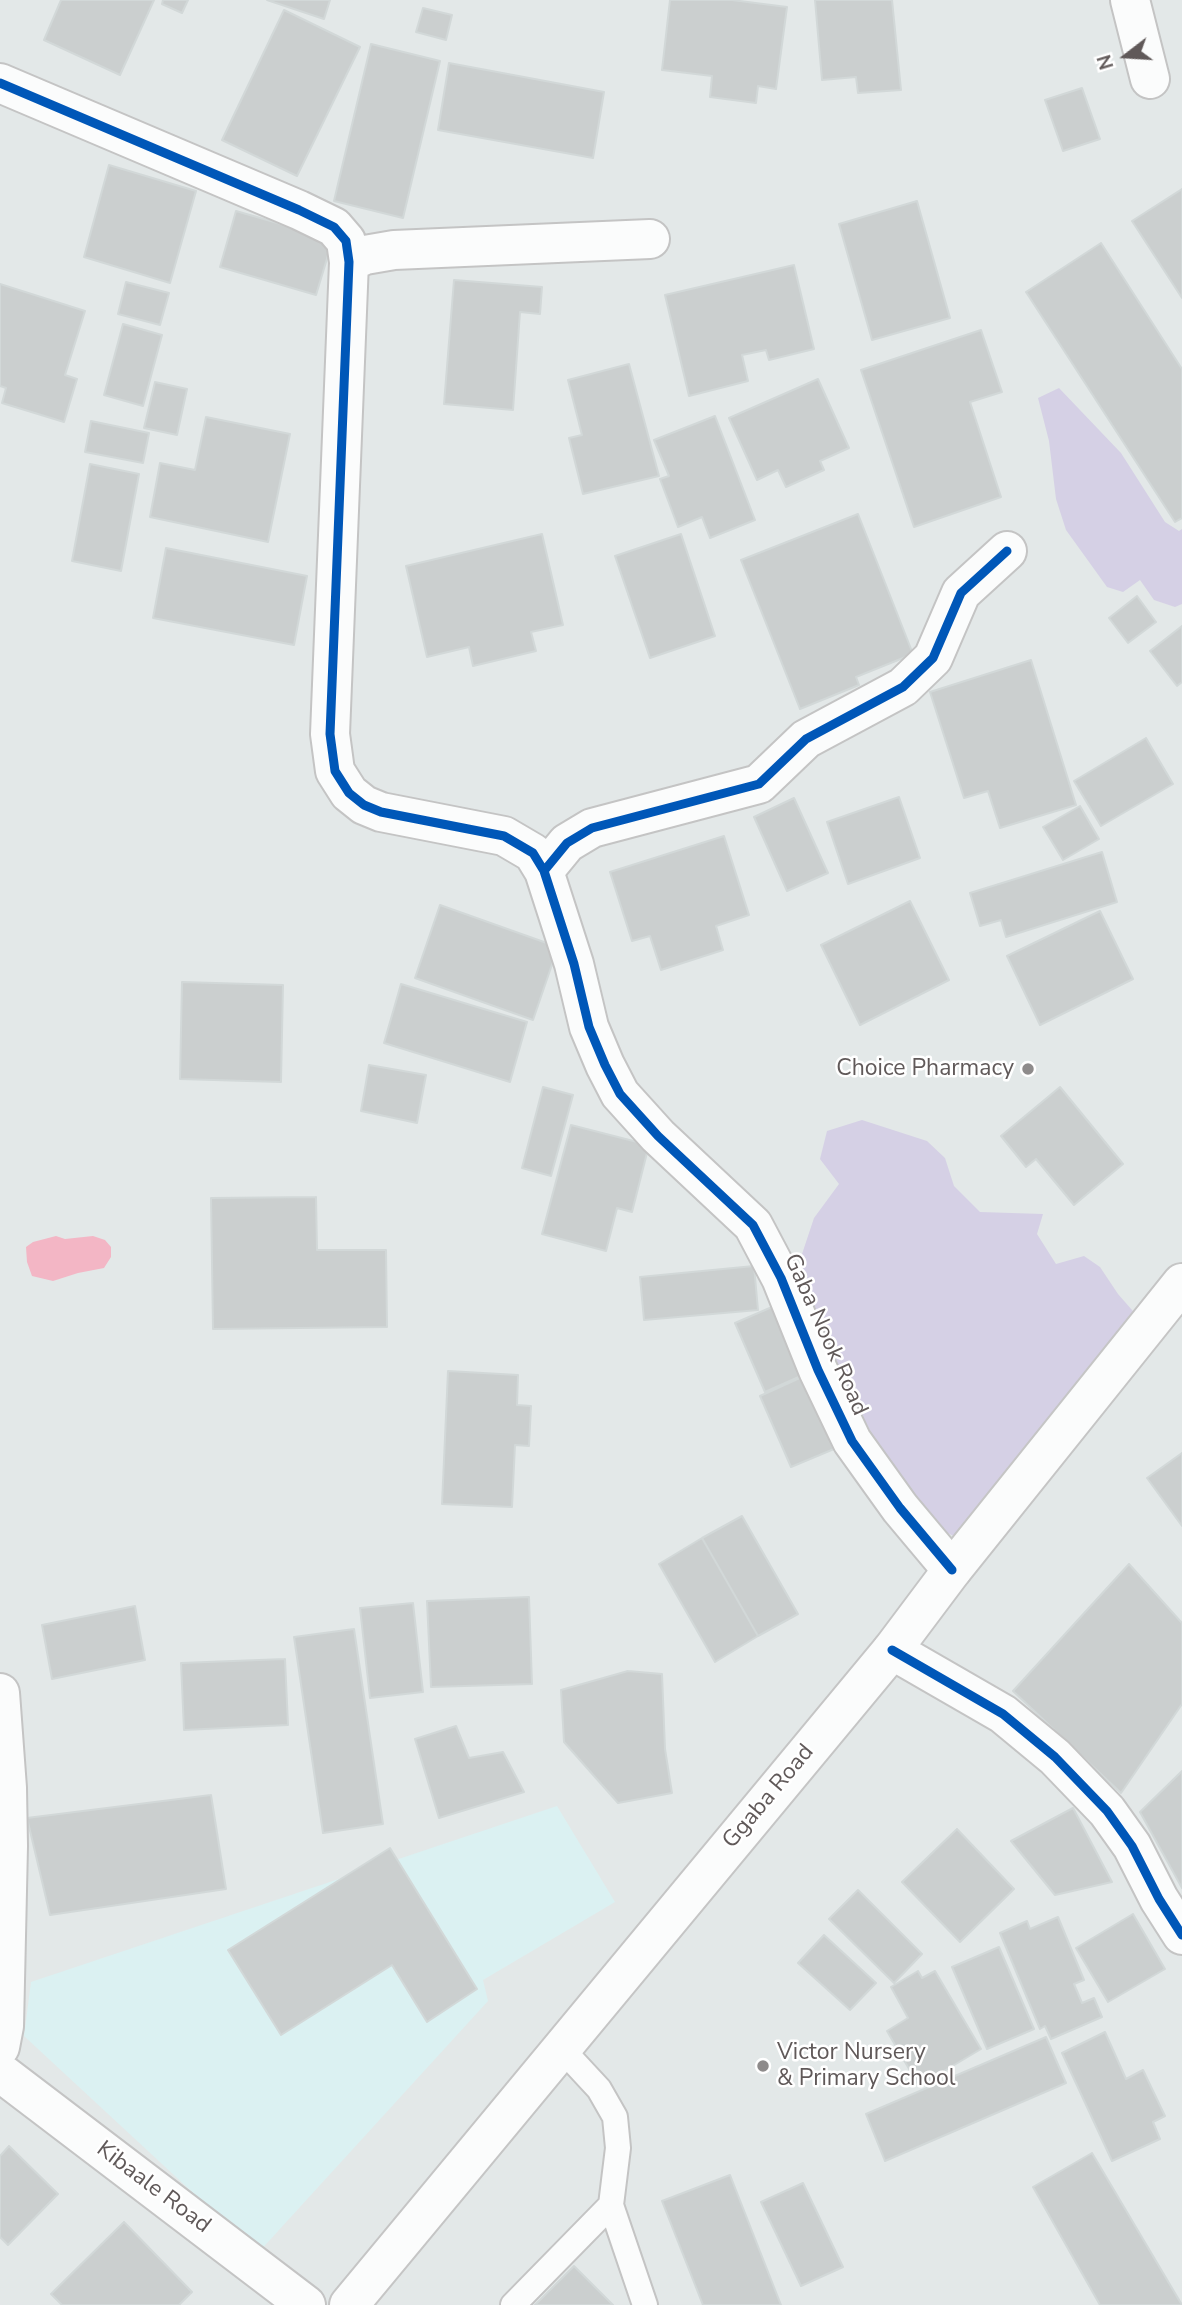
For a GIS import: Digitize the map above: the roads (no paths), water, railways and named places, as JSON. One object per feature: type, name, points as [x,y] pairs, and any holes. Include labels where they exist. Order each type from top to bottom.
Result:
[{"type":"street","points":[[1130,0],[1150,79]]},
{"type":"street","points":[[0,83],[334,227],[346,241],[349,262],[365,255],[394,250],[650,239]]},
{"type":"street","name":"Gaba Nook Road","points":[[349,262],[330,734],[335,771],[349,793],[364,805],[381,812],[504,836],[533,853],[544,872],[574,964],[589,1027],[620,1094],[658,1136],[753,1226],[781,1278],[818,1370],[852,1441],[900,1508],[952,1570]]},
{"type":"street","points":[[544,872],[567,843],[592,828],[759,784],[806,739],[903,687],[933,658],[961,593],[1007,551]]},
{"type":"street","name":"Ggaba Road","points":[[349,2305],[892,1650],[952,1570],[1177,1302]]},
{"type":"street","points":[[892,1650],[1003,1714],[1055,1757],[1114,1820],[1132,1846],[1159,1899],[1182,1935]]},
{"type":"street","points":[[0,1693],[8,1846],[4,2026],[0,2047]]},
{"type":"street","name":"Kibaale Road","points":[[0,2072],[306,2305]]},
{"type":"lane","points":[[561,2048],[598,2089],[615,2117],[618,2148],[611,2205],[645,2305]]},
{"type":"lane","points":[[513,2305],[611,2205]]},
{"type":"place","name":"Choice Pharmacy","points":[[1028,1069]]},
{"type":"place","name":"Victor Nursery & Primary School","points":[[763,2066]]}]
